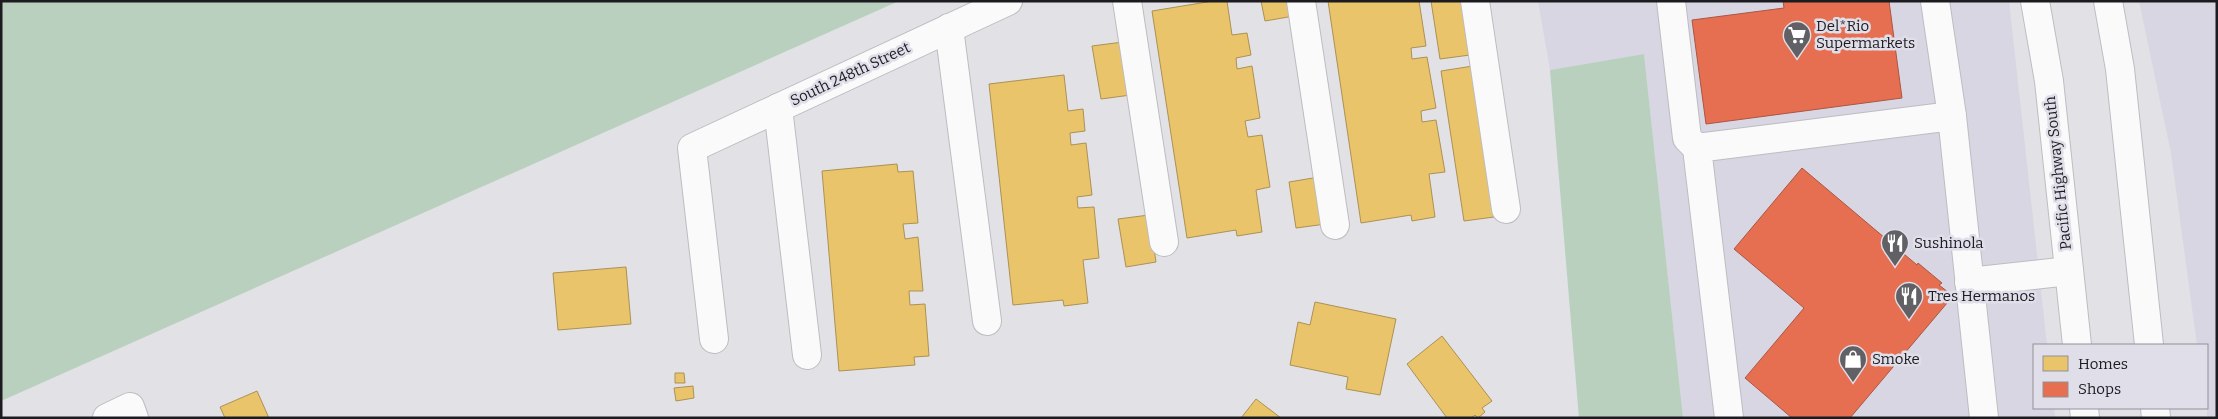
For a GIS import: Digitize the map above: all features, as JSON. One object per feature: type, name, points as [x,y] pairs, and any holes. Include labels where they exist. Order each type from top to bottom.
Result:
[{"type":"main road","name":"South 248th Street","points":[[714,339],[692,148],[1008,1]]},
{"type":"main road","points":[[1127,1],[1164,242]]},
{"type":"main road","points":[[1302,1],[1335,225]]},
{"type":"main road","points":[[1475,1],[1506,209]]},
{"type":"main road","points":[[1671,1],[1687,138],[1697,148],[1730,418]]},
{"type":"main road","points":[[1935,1],[1952,116],[1984,418]]},
{"type":"main road","name":"Pacific Highway South","points":[[2035,1],[2048,81],[2077,344]]},
{"type":"main road","points":[[2108,1],[2120,69],[2149,344]]},
{"type":"main road","points":[[949,28],[987,321]]},
{"type":"main road","points":[[778,108],[807,355]]},
{"type":"main road","points":[[1697,148],[1952,116]]},
{"type":"main road","points":[[1969,282],[2069,271]]},
{"type":"shaded area","points":[[1538,1],[2009,1],[2047,344],[2033,344],[2033,409],[2054,409],[2055,418],[1683,418],[1644,54],[1550,70]]},
{"type":"shaded area","points":[[2139,1],[2217,1],[2217,418],[2207,418],[2208,344],[2197,344],[2171,153]]},
{"type":"green space","points":[[1,1],[899,1],[1,401]]},
{"type":"green space","points":[[1644,54],[1683,418],[1579,418],[1550,70]]},
{"type":"building: Homes","points":[[1213,1],[1227,1],[1232,35],[1247,33],[1251,55],[1236,58],[1237,69],[1252,66],[1260,118],[1245,121],[1248,137],[1262,135],[1270,187],[1256,190],[1262,232],[1237,236],[1236,230],[1187,238],[1152,11]]},
{"type":"building: Homes","points":[[1261,1],[1292,1],[1294,16],[1265,21]]},
{"type":"building: Homes","points":[[1328,1],[1419,1],[1426,46],[1411,48],[1412,59],[1427,57],[1436,108],[1421,111],[1422,122],[1436,120],[1445,172],[1429,174],[1435,217],[1412,221],[1411,215],[1361,223]]},
{"type":"building: Homes","points":[[1431,1],[1462,1],[1470,55],[1440,59]]},
{"type":"building: Homes","points":[[1123,42],[1131,95],[1101,99],[1092,46]]},
{"type":"building: Homes","points":[[1473,66],[1494,217],[1464,221],[1441,71]]},
{"type":"building: Homes","points":[[1064,75],[1068,111],[1083,109],[1085,131],[1070,133],[1071,145],[1086,143],[1092,195],[1077,197],[1078,208],[1094,207],[1099,258],[1083,260],[1088,303],[1064,306],[1063,300],[1013,305],[989,84]]},
{"type":"building: Homes","points":[[897,164],[898,172],[913,171],[918,223],[903,224],[905,239],[918,237],[923,291],[909,291],[910,305],[925,304],[929,356],[914,357],[915,365],[839,371],[822,171]]},
{"type":"building: Homes","points":[[1319,177],[1326,224],[1296,228],[1289,182]]},
{"type":"building: Homes","points":[[1149,215],[1156,262],[1126,267],[1118,219]]},
{"type":"building: Homes","points":[[626,267],[631,324],[558,330],[553,273]]},
{"type":"building: Homes","points":[[1315,302],[1396,319],[1380,395],[1346,389],[1348,377],[1290,365],[1298,322],[1310,325]]},
{"type":"building: Homes","points":[[1442,336],[1492,401],[1482,408],[1485,412],[1478,418],[1475,415],[1471,418],[1447,418],[1407,364]]},
{"type":"building: Homes","points":[[675,373],[684,373],[685,383],[675,383]]},
{"type":"building: Homes","points":[[693,386],[694,398],[676,401],[674,388]]},
{"type":"building: Homes","points":[[257,391],[269,418],[225,418],[220,407]]},
{"type":"building: Homes","points":[[1256,399],[1281,418],[1241,418]]},
{"type":"building: Shops","name":"Del*Rio Supermarkets","points":[[1783,1],[1889,1],[1902,98],[1706,124],[1692,20],[1784,8]]},
{"type":"building: Shops","points":[[1802,168],[1917,265],[1918,263],[1942,283],[1939,285],[1953,296],[1850,418],[1792,418],[1745,378],[1804,308],[1734,249]]},
{"type":"place","name":"Del*Rio Supermarkets","points":[[1797,59]]},
{"type":"place","name":"Sushinola","points":[[1895,267]]},
{"type":"place","name":"Tres Hermanos","points":[[1909,320]]},
{"type":"place","name":"Smoke","points":[[1853,383]]}]
